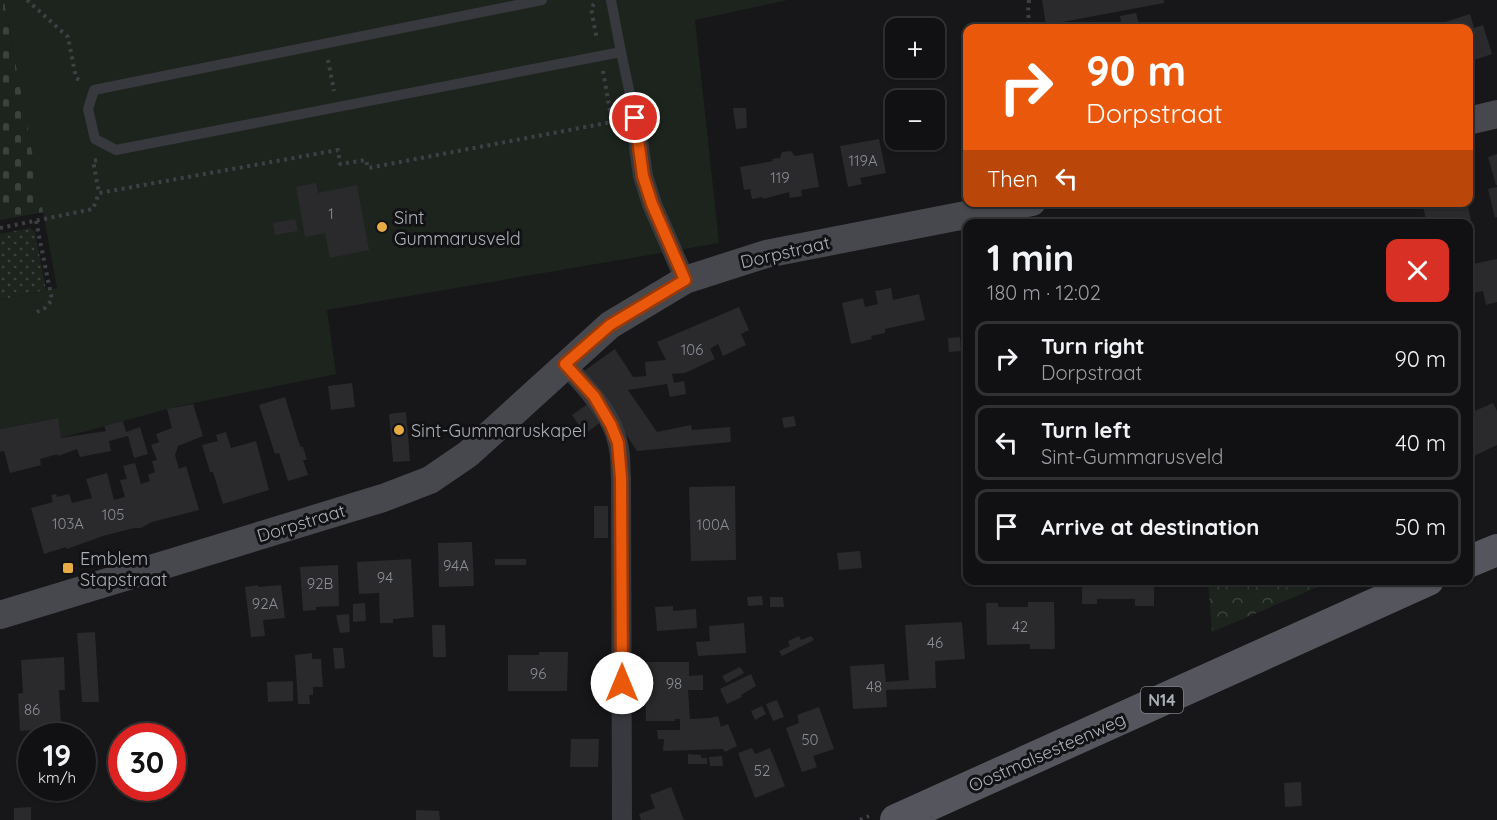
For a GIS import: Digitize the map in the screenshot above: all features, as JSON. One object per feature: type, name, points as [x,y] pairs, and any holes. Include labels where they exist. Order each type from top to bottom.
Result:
[{"type":"main road","points":[[1473,560],[1497,549]]},
{"type":"main road","name":"Oostmalsesteenweg","points":[[896,820],[1417,585]]},
{"type":"street","points":[[1473,120],[1497,114]]},
{"type":"street","points":[[635,118],[643,176],[652,204],[685,280]]},
{"type":"street","name":"Dorpstraat","points":[[0,615],[383,498],[430,480],[468,454],[610,325],[685,280],[766,254],[1006,207]]},
{"type":"street","points":[[565,364],[594,396],[611,425],[618,443],[621,489],[622,820]]},
{"type":"lane","points":[[542,0],[94,90],[88,109],[95,139],[116,150],[621,52]]},
{"type":"lane","points":[[611,0],[635,118]]},
{"type":"path","points":[[27,0],[68,37],[76,78],[94,90]]},
{"type":"path","points":[[1029,0],[1029,24]]},
{"type":"path","points":[[326,43],[336,107]]},
{"type":"path","points":[[99,193],[338,150],[340,164],[366,160],[368,168],[635,118]]},
{"type":"path","points":[[0,228],[93,209],[99,193],[93,161],[116,150]]},
{"type":"path","points":[[36,221],[52,300],[45,308],[37,312]]},
{"type":"green space","points":[[0,0],[4,0],[44,212],[0,220]]},
{"type":"green space","name":"Sint Gummarusveld","points":[[4,0],[788,0],[695,20],[719,243],[327,310],[336,374],[179,406],[61,438],[57,418],[0,429],[0,300],[57,288]]},
{"type":"green space","points":[[30,228],[35,232],[46,290],[0,300],[0,234]]},
{"type":"green space","points":[[1208,585],[1323,585],[1212,632]]},
{"type":"building","points":[[1042,0],[1164,0],[1164,3],[1046,24]]},
{"type":"building","points":[[1136,13],[1139,24],[1121,24],[1120,16]]},
{"type":"building","points":[[1470,14],[1473,24],[1442,24]]},
{"type":"building","points":[[1473,24],[1474,28],[1483,25],[1492,54],[1473,60]]},
{"type":"building","points":[[733,108],[746,108],[747,128],[736,129]]},
{"type":"building","points":[[879,139],[886,173],[860,178],[862,184],[848,187],[840,146]]},
{"type":"building","points":[[791,151],[795,156],[813,153],[819,187],[801,190],[802,196],[790,198],[789,192],[763,199],[763,197],[752,199],[750,189],[744,190],[740,167],[773,161],[772,159],[780,158],[782,152]]},
{"type":"building","points":[[1497,154],[1497,185],[1496,185],[1488,157]]},
{"type":"building","points":[[316,183],[318,193],[357,185],[369,250],[330,258],[325,233],[305,237],[296,187]]},
{"type":"building","points":[[1497,187],[1497,217],[1495,218],[1488,189]]},
{"type":"building","points":[[1423,207],[1468,207],[1471,219],[1426,219]]},
{"type":"building","points":[[295,219],[298,231],[275,235],[273,223]]},
{"type":"building","points":[[1497,259],[1497,302],[1486,305],[1483,291],[1473,293],[1473,264]]},
{"type":"building","points":[[891,288],[893,300],[919,294],[925,320],[885,329],[885,333],[871,336],[872,339],[851,344],[842,303],[863,298],[865,307],[878,304],[875,291]]},
{"type":"building","points":[[739,307],[749,330],[741,334],[746,345],[723,356],[718,344],[710,349],[715,359],[685,373],[672,374],[674,383],[684,381],[686,394],[670,397],[667,384],[628,390],[657,432],[691,425],[692,430],[730,427],[731,442],[637,451],[584,371],[615,349],[633,377],[646,376],[645,362],[666,360],[657,342]]},
{"type":"building","points":[[960,337],[961,351],[949,352],[948,338]]},
{"type":"building","points":[[352,383],[355,407],[331,410],[328,386]]},
{"type":"building","points":[[285,397],[299,443],[303,447],[307,460],[303,460],[308,475],[288,481],[279,453],[275,454],[259,405]]},
{"type":"building","points":[[589,403],[602,421],[585,434],[572,415]]},
{"type":"building","points":[[1493,403],[1497,411],[1497,445],[1474,456],[1473,454],[1473,412]]},
{"type":"building","points":[[193,404],[203,436],[178,446],[175,455],[179,469],[186,466],[199,510],[44,554],[31,508],[53,502],[51,495],[56,494],[57,497],[69,494],[72,503],[92,498],[86,479],[107,473],[114,500],[125,497],[120,480],[127,479],[123,466],[135,463],[141,484],[150,481],[148,475],[155,472],[152,461],[157,460],[151,445],[159,442],[156,434],[172,428],[167,409]]},
{"type":"building","name":"Sint-Gummaruskapel","points":[[406,412],[410,461],[393,462],[389,414]]},
{"type":"building","points":[[794,416],[796,426],[784,428],[782,418]]},
{"type":"building","points":[[58,418],[61,438],[106,431],[104,426],[123,421],[126,432],[140,427],[148,454],[134,458],[128,436],[109,441],[111,451],[80,457],[77,449],[58,456],[58,454],[40,459],[41,465],[10,473],[4,451],[0,452],[0,429]]},
{"type":"building","points":[[226,432],[231,448],[256,441],[269,490],[223,504],[202,445],[218,441],[216,435]]},
{"type":"building","points":[[735,486],[736,560],[691,561],[689,487]]},
{"type":"building","points":[[594,506],[608,506],[608,538],[594,538]]},
{"type":"building","points":[[472,542],[474,586],[439,587],[438,543]]},
{"type":"building","points":[[860,551],[862,568],[839,570],[837,553]]},
{"type":"building","points":[[411,559],[414,617],[393,619],[393,623],[380,623],[379,593],[359,594],[357,562]]},
{"type":"building","points":[[495,559],[526,559],[526,565],[495,565]]},
{"type":"building","points":[[338,565],[339,606],[316,607],[316,610],[303,611],[300,567]]},
{"type":"building","points":[[258,585],[258,587],[281,585],[285,618],[263,620],[265,636],[251,637],[245,587]]},
{"type":"building","points":[[1082,585],[1154,585],[1154,606],[1135,606],[1135,599],[1097,599],[1097,604],[1082,604]]},
{"type":"building","points":[[762,596],[763,605],[748,606],[747,597]]},
{"type":"building","points":[[770,597],[783,597],[784,607],[770,607]]},
{"type":"building","points":[[1028,602],[1054,602],[1055,649],[1030,649],[1030,644],[987,645],[986,603],[998,603],[998,607],[1028,607]]},
{"type":"building","points":[[365,603],[366,621],[353,622],[353,604]]},
{"type":"building","points":[[673,606],[673,611],[696,609],[697,628],[657,631],[655,607]]},
{"type":"building","points":[[349,614],[350,632],[340,633],[336,615]]},
{"type":"building","points":[[962,622],[965,659],[935,661],[936,688],[886,690],[887,707],[853,709],[850,666],[884,664],[886,682],[909,680],[905,625]]},
{"type":"building","points":[[744,623],[746,653],[698,656],[696,642],[710,641],[709,626]]},
{"type":"building","points":[[432,625],[445,625],[446,657],[433,657]]},
{"type":"building","points":[[95,632],[99,702],[82,702],[77,633]]},
{"type":"building","points":[[799,636],[801,640],[811,636],[814,640],[782,656],[779,651],[790,646],[788,641]]},
{"type":"building","points":[[333,648],[343,648],[345,668],[335,669]]},
{"type":"building","points":[[539,652],[568,652],[567,691],[508,691],[508,655],[539,655]]},
{"type":"building","points":[[312,653],[312,659],[321,659],[323,687],[313,687],[313,695],[309,695],[310,704],[298,704],[295,655]]},
{"type":"building","points":[[64,657],[65,690],[59,690],[61,723],[20,723],[18,694],[23,693],[21,660]]},
{"type":"building","points":[[644,662],[689,662],[689,676],[703,675],[703,690],[688,690],[690,719],[718,716],[721,727],[728,724],[737,746],[725,752],[723,749],[663,751],[664,739],[658,739],[657,730],[680,730],[680,719],[646,721]]},
{"type":"building","points":[[740,667],[744,673],[726,683],[722,676]]},
{"type":"building","points":[[751,674],[756,686],[741,695],[742,697],[727,704],[720,689]]},
{"type":"building","points":[[293,681],[293,701],[268,702],[267,682]]},
{"type":"building","points":[[777,700],[784,717],[773,721],[766,704]]},
{"type":"building","points":[[762,706],[766,714],[755,720],[751,711]]},
{"type":"building","points":[[819,707],[834,749],[813,756],[817,767],[802,772],[786,728],[799,723],[797,715]]},
{"type":"building","points":[[571,739],[599,739],[598,767],[570,767]]},
{"type":"building","points":[[752,748],[755,754],[770,748],[785,786],[755,798],[738,753]]},
{"type":"building","points":[[688,754],[707,758],[707,764],[688,764]]},
{"type":"building","points":[[722,756],[723,766],[710,766],[709,757]]},
{"type":"building","points":[[1301,782],[1302,806],[1285,807],[1284,783]]},
{"type":"building","points":[[671,787],[684,820],[641,820],[639,814],[655,808],[650,795]]},
{"type":"building","points":[[31,807],[31,820],[14,820],[14,808]]},
{"type":"building","points":[[416,810],[439,811],[440,820],[416,820]]},
{"type":"place","name":"Sint Gummarusveld","points":[[382,227]]},
{"type":"place","name":"Sint-Gummaruskapel","points":[[399,430]]},
{"type":"place","name":"Emblem Stapstraat","points":[[68,568]]},
{"type":"route","points":[[622,683],[621,478],[618,443],[611,425],[594,396],[565,364],[610,325],[685,280],[652,204],[643,176],[635,118]]}]
